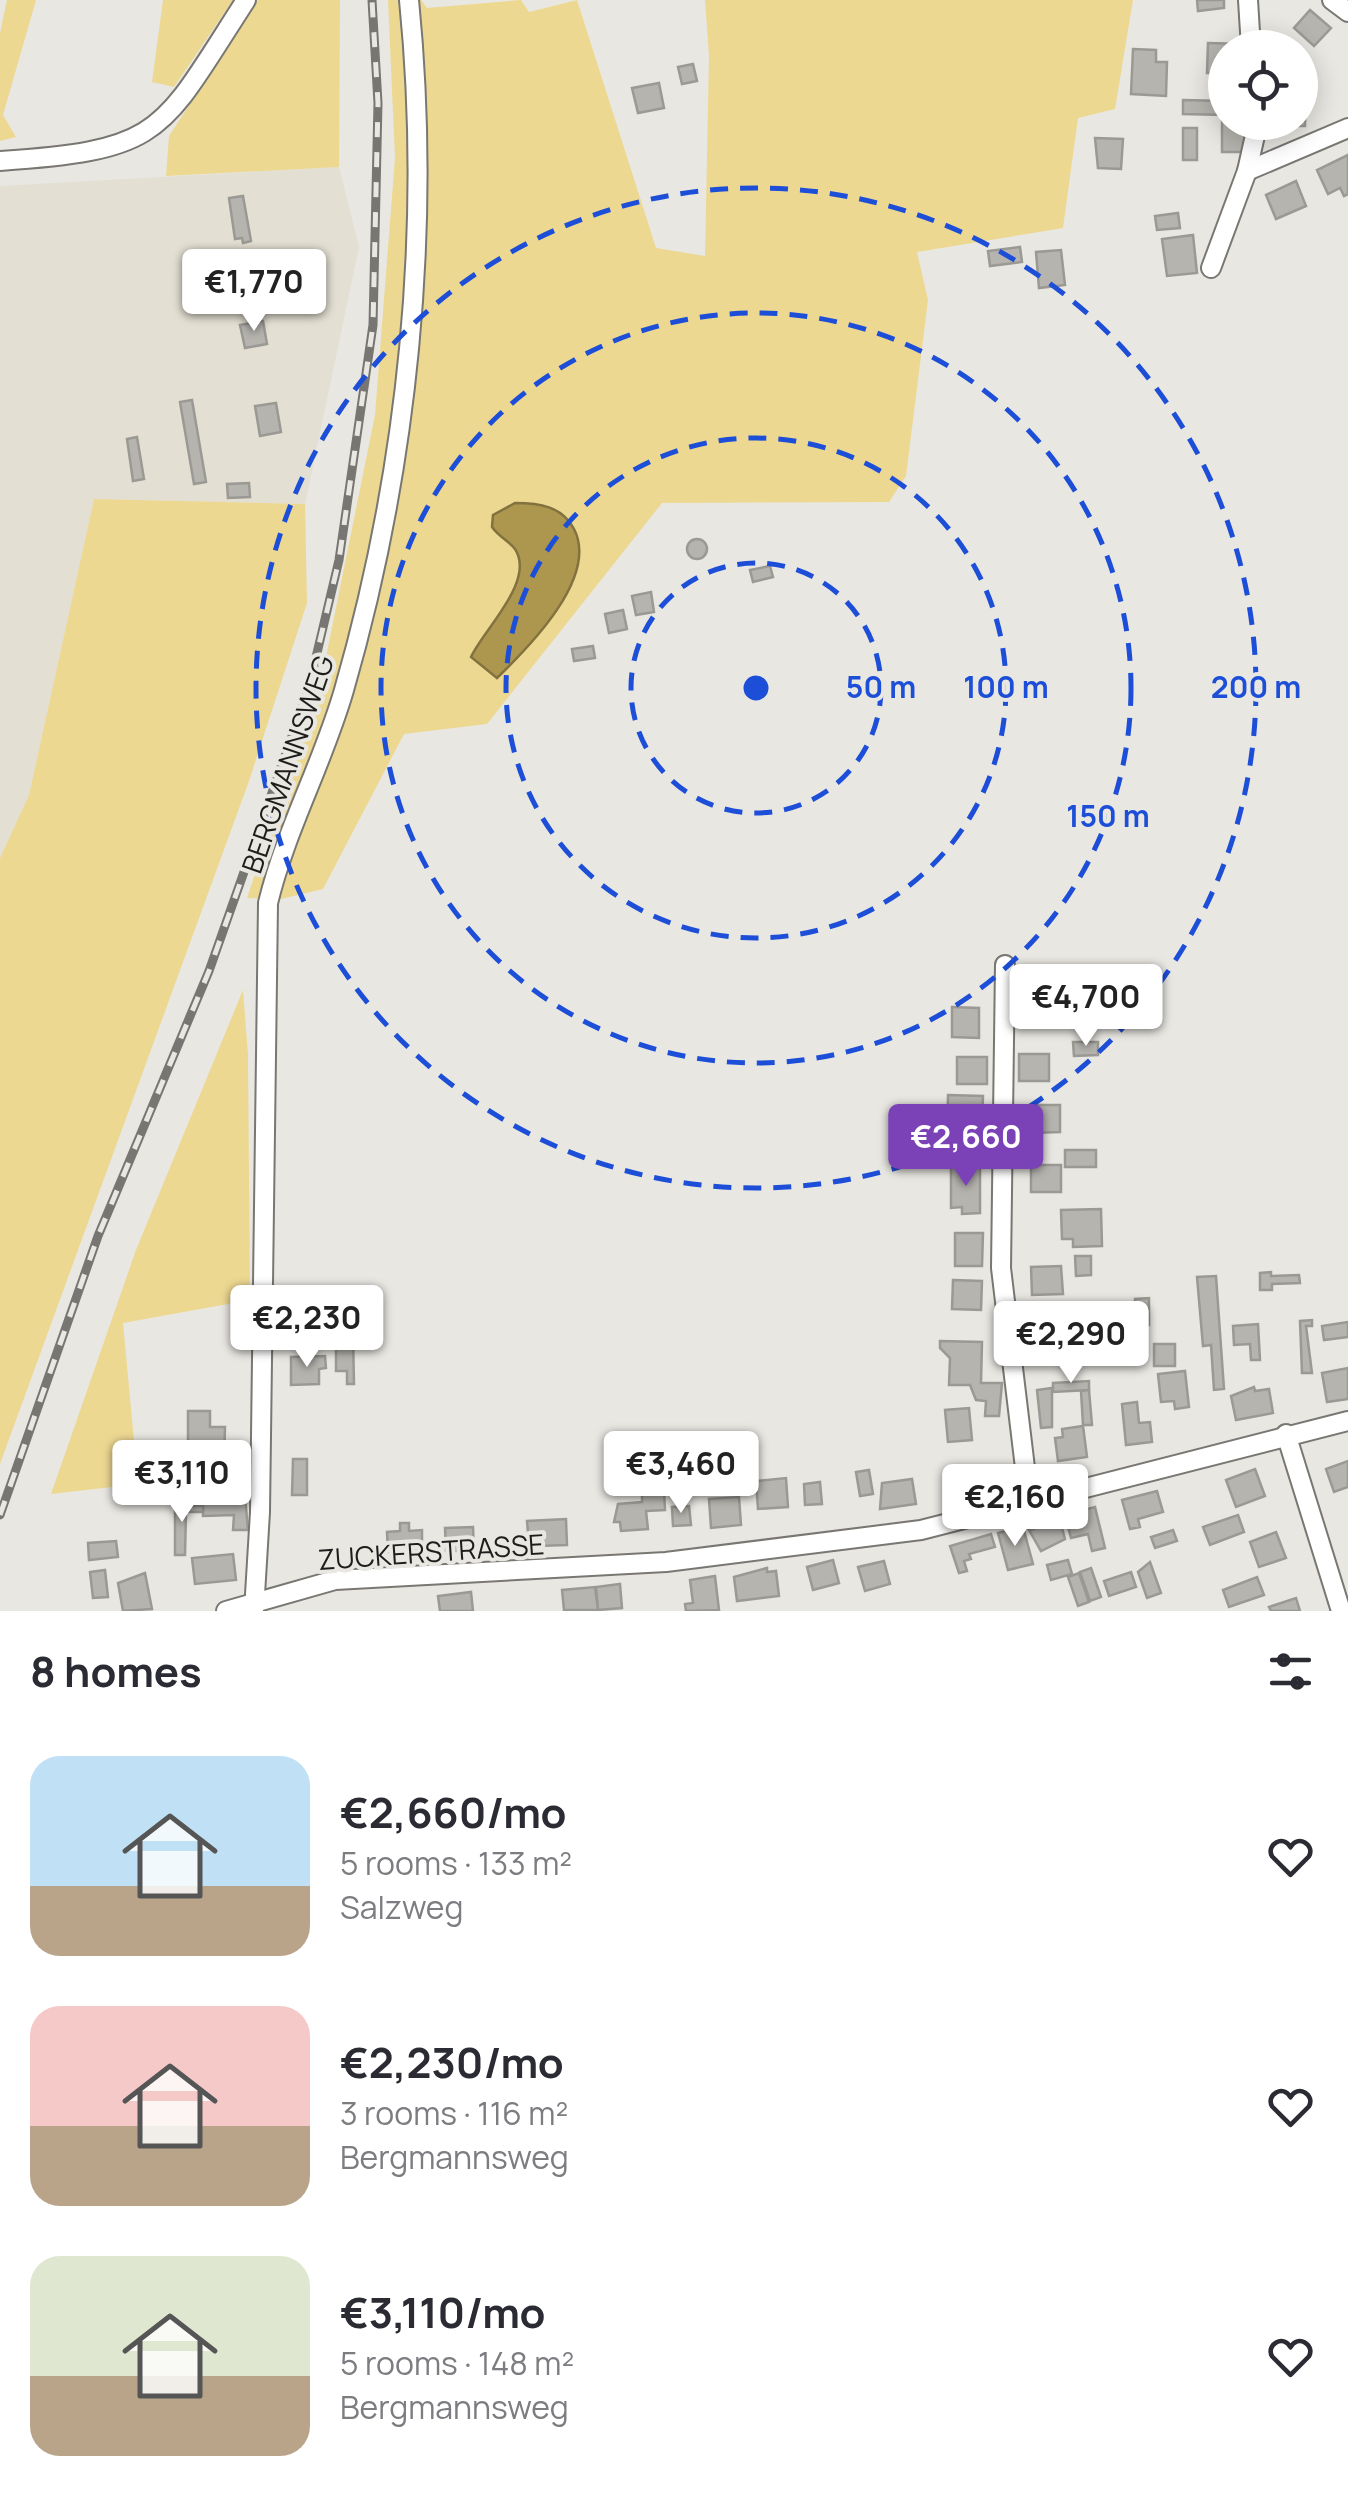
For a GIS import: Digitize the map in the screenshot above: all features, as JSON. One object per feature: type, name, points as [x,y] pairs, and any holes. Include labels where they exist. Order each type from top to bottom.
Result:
[{"type":"street","points":[[0,161],[77,156],[117,147],[150,132],[172,114],[246,0]]},
{"type":"street","name":"BERGMANNSWEG","points":[[254,1607],[260,1512],[268,904],[278,860],[343,695],[371,590],[390,494],[409,348],[416,235],[418,135],[409,0]]},
{"type":"street","points":[[1248,0],[1250,30]]},
{"type":"street","points":[[1332,0],[1348,12]]},
{"type":"street","points":[[1247,171],[1348,128]]},
{"type":"street","points":[[1210,268],[1247,171],[1254,140]]},
{"type":"street","points":[[1004,965],[1001,1268],[1029,1502]]},
{"type":"street","name":"ZUCKERSTRASSE","points":[[226,1611],[254,1607],[335,1580],[666,1562],[921,1530],[1348,1421]]},
{"type":"street","points":[[1286,1434],[1341,1611]]},
{"type":"shaded area","points":[[7,0],[36,0],[3,115],[16,137],[0,141],[0,33]]},
{"type":"shaded area","points":[[163,0],[233,0],[174,87],[152,82]]},
{"type":"shaded area","points":[[258,0],[340,0],[339,167],[166,176],[169,136]]},
{"type":"shaded area","points":[[388,0],[421,0],[427,8],[521,0],[529,12],[577,0],[656,248],[705,256],[709,56],[705,0],[1133,0],[1115,109],[1078,118],[1063,228],[917,252],[928,300],[906,476],[889,502],[662,503],[487,724],[404,734],[323,889],[281,899],[247,898],[324,667],[375,415],[395,158]]},
{"type":"shaded area","points":[[339,167],[359,247],[305,504],[94,499],[29,795],[0,858],[0,186]]},
{"type":"shaded area","points":[[94,499],[305,504],[307,603],[249,781],[0,1464],[0,858],[29,795]]},
{"type":"shaded area","points":[[515,503],[541,505],[569,521],[579,548],[577,568],[557,610],[497,678],[471,657],[519,576],[520,562],[515,549],[492,527],[493,515]]},
{"type":"shaded area","points":[[243,990],[248,1055],[250,1300],[123,1323],[138,1484],[51,1494],[136,1250]]},
{"type":"building","points":[[1197,0],[1224,0],[1224,8],[1198,11]]},
{"type":"building","points":[[1310,10],[1331,28],[1318,42],[1318,30],[1294,28]]},
{"type":"building","points":[[1133,49],[1156,50],[1156,62],[1167,62],[1166,96],[1131,94]]},
{"type":"building","points":[[693,64],[697,81],[682,84],[678,67]]},
{"type":"building","points":[[659,83],[664,108],[638,113],[632,88]]},
{"type":"building","points":[[1183,100],[1208,101],[1208,115],[1183,114]]},
{"type":"building","points":[[1183,128],[1197,128],[1197,160],[1183,160]]},
{"type":"building","points":[[1095,138],[1123,139],[1121,169],[1098,168]]},
{"type":"building","points":[[1222,140],[1250,140],[1250,152],[1222,152]]},
{"type":"building","points":[[1348,155],[1348,194],[1344,196],[1340,188],[1328,194],[1317,170]]},
{"type":"building","points":[[1296,181],[1306,206],[1276,219],[1266,195]]},
{"type":"building","points":[[243,196],[251,241],[243,243],[242,238],[235,239],[229,198]]},
{"type":"building","points":[[1178,213],[1180,228],[1157,230],[1155,216]]},
{"type":"building","points":[[1193,235],[1197,273],[1167,276],[1162,239]]},
{"type":"building","points":[[1020,247],[1022,262],[990,266],[988,251]]},
{"type":"building","points":[[1061,250],[1065,285],[1039,288],[1036,252]]},
{"type":"building","points":[[263,321],[267,344],[245,348],[240,325]]},
{"type":"building","points":[[192,400],[206,482],[194,484],[180,402]]},
{"type":"building","points":[[276,403],[281,432],[260,436],[255,406]]},
{"type":"building","points":[[137,437],[144,479],[133,481],[127,439]]},
{"type":"building","points":[[249,483],[250,497],[228,498],[227,484]]},
{"type":"building","points":[[697,539],[707,549],[697,559],[687,549]]},
{"type":"building","points":[[770,566],[773,577],[753,582],[750,570]]},
{"type":"building","points":[[651,592],[654,612],[636,615],[632,596]]},
{"type":"building","points":[[623,610],[627,629],[609,633],[605,614]]},
{"type":"building","points":[[593,646],[595,658],[574,661],[572,649]]},
{"type":"building","points":[[1075,990],[1075,1006],[1059,1006],[1060,1026],[1031,1027],[1030,998],[1043,998],[1043,991]]},
{"type":"building","points":[[952,1007],[979,1008],[979,1038],[952,1037]]},
{"type":"building","points":[[1073,1042],[1098,1042],[1098,1055],[1074,1056]]},
{"type":"building","points":[[1019,1054],[1049,1054],[1049,1081],[1019,1081]]},
{"type":"building","points":[[957,1057],[987,1057],[987,1084],[957,1084]]},
{"type":"building","points":[[948,1095],[983,1096],[982,1122],[989,1122],[988,1152],[947,1151]]},
{"type":"building","points":[[1030,1105],[1060,1105],[1060,1132],[1030,1133]]},
{"type":"building","points":[[1065,1150],[1096,1150],[1096,1167],[1065,1167]]},
{"type":"building","points":[[1031,1165],[1061,1165],[1061,1192],[1031,1192]]},
{"type":"building","points":[[980,1166],[980,1213],[962,1214],[962,1207],[951,1208],[951,1167]]},
{"type":"building","points":[[1101,1209],[1102,1246],[1073,1247],[1073,1239],[1062,1239],[1061,1210]]},
{"type":"building","points":[[955,1233],[983,1233],[982,1266],[955,1266]]},
{"type":"building","points":[[1075,1256],[1091,1256],[1091,1275],[1076,1276]]},
{"type":"building","points":[[1061,1266],[1063,1294],[1032,1295],[1031,1267]]},
{"type":"building","points":[[1271,1272],[1271,1276],[1299,1275],[1300,1283],[1272,1284],[1272,1290],[1260,1290],[1260,1273]]},
{"type":"building","points":[[1216,1276],[1224,1389],[1214,1390],[1211,1345],[1203,1346],[1197,1277]]},
{"type":"building","points":[[953,1280],[982,1281],[981,1310],[952,1309]]},
{"type":"building","points":[[1149,1298],[1149,1325],[1135,1325],[1135,1299]]},
{"type":"building","points":[[327,1309],[328,1326],[306,1325],[306,1341],[283,1342],[282,1314]]},
{"type":"building","points":[[1115,1309],[1116,1335],[1095,1336],[1094,1310]]},
{"type":"building","points":[[1312,1320],[1312,1326],[1306,1326],[1312,1373],[1302,1373],[1300,1321]]},
{"type":"building","points":[[1348,1322],[1348,1337],[1324,1340],[1322,1326]]},
{"type":"building","points":[[1258,1324],[1260,1360],[1251,1360],[1250,1344],[1234,1345],[1233,1326]]},
{"type":"building","points":[[353,1334],[354,1384],[347,1384],[347,1371],[336,1371],[336,1335]]},
{"type":"building","points":[[940,1341],[982,1342],[981,1383],[1002,1383],[999,1416],[985,1416],[986,1401],[976,1400],[970,1385],[949,1385],[950,1358],[940,1348]]},
{"type":"building","points":[[1154,1344],[1175,1344],[1175,1366],[1154,1366]]},
{"type":"building","points":[[325,1356],[326,1368],[319,1369],[319,1384],[291,1385],[291,1357]]},
{"type":"building","points":[[1348,1368],[1348,1399],[1327,1402],[1322,1373]]},
{"type":"building","points":[[1185,1371],[1189,1407],[1175,1409],[1174,1401],[1161,1402],[1158,1374]]},
{"type":"building","points":[[1089,1381],[1089,1390],[1053,1392],[1053,1383]]},
{"type":"building","points":[[1254,1387],[1255,1391],[1269,1389],[1273,1413],[1236,1420],[1231,1396]]},
{"type":"building","points":[[1052,1388],[1052,1427],[1041,1428],[1037,1390]]},
{"type":"building","points":[[1089,1390],[1092,1425],[1083,1425],[1081,1391]]},
{"type":"building","points":[[1137,1402],[1139,1423],[1150,1422],[1152,1442],[1126,1445],[1122,1404]]},
{"type":"building","points":[[969,1408],[972,1440],[948,1442],[945,1410]]},
{"type":"building","points":[[188,1411],[210,1411],[210,1427],[225,1427],[224,1462],[197,1462],[197,1452],[188,1452]]},
{"type":"building","points":[[1083,1426],[1087,1457],[1058,1461],[1055,1438],[1063,1437],[1062,1429]]},
{"type":"building","points":[[293,1459],[307,1459],[307,1495],[292,1495]]},
{"type":"building","points":[[1348,1461],[1348,1487],[1334,1492],[1326,1469]]},
{"type":"building","points":[[1255,1469],[1265,1496],[1236,1507],[1226,1480]]},
{"type":"building","points":[[869,1470],[873,1494],[860,1496],[856,1472]]},
{"type":"building","points":[[786,1478],[788,1507],[758,1509],[756,1481]]},
{"type":"building","points":[[912,1479],[916,1504],[880,1509],[882,1483]]},
{"type":"building","points":[[820,1482],[822,1504],[805,1505],[804,1484]]},
{"type":"building","points":[[664,1490],[665,1510],[646,1511],[648,1529],[621,1531],[620,1522],[614,1522],[618,1504],[642,1502],[642,1492]]},
{"type":"building","points":[[1157,1491],[1163,1512],[1138,1519],[1140,1527],[1130,1529],[1122,1500]]},
{"type":"building","points":[[245,1496],[248,1530],[233,1530],[234,1515],[203,1516],[203,1501]]},
{"type":"building","points":[[739,1497],[741,1525],[711,1528],[709,1499]]},
{"type":"building","points":[[184,1502],[184,1506],[203,1506],[203,1512],[186,1512],[185,1555],[175,1555],[175,1507],[171,1503]]},
{"type":"building","points":[[689,1506],[691,1525],[673,1526],[672,1507]]},
{"type":"building","points":[[1095,1507],[1105,1548],[1092,1551],[1088,1534],[1071,1538],[1065,1515]]},
{"type":"building","points":[[1238,1515],[1244,1532],[1210,1545],[1203,1527]]},
{"type":"building","points":[[1059,1517],[1065,1539],[1041,1551],[1029,1530],[1034,1529],[1033,1524]]},
{"type":"building","points":[[566,1519],[567,1545],[537,1546],[536,1532],[528,1533],[527,1521]]},
{"type":"building","points":[[400,1523],[409,1523],[409,1531],[422,1530],[422,1551],[388,1552],[387,1532],[400,1531]]},
{"type":"building","points":[[473,1527],[474,1551],[446,1551],[445,1528]]},
{"type":"building","points":[[1023,1527],[1033,1564],[1008,1570],[998,1533]]},
{"type":"building","points":[[1173,1530],[1177,1541],[1155,1548],[1151,1537]]},
{"type":"building","points":[[1276,1532],[1286,1558],[1259,1567],[1250,1542]]},
{"type":"building","points":[[991,1534],[995,1547],[969,1554],[971,1559],[964,1561],[967,1571],[959,1573],[950,1546]]},
{"type":"building","points":[[116,1541],[118,1557],[89,1560],[88,1543]]},
{"type":"building","points":[[233,1554],[236,1580],[195,1584],[192,1558]]},
{"type":"building","points":[[833,1560],[839,1583],[813,1590],[807,1567]]},
{"type":"building","points":[[1068,1560],[1072,1574],[1051,1580],[1047,1565]]},
{"type":"building","points":[[884,1561],[890,1584],[865,1591],[858,1567]]},
{"type":"building","points":[[1150,1562],[1161,1593],[1147,1598],[1138,1572]]},
{"type":"building","points":[[767,1568],[767,1572],[776,1571],[779,1596],[737,1601],[734,1577]]},
{"type":"building","points":[[1091,1568],[1101,1597],[1090,1601],[1080,1572]]},
{"type":"building","points":[[105,1570],[108,1597],[93,1598],[90,1572]]},
{"type":"building","points":[[1131,1572],[1136,1587],[1109,1596],[1104,1581]]},
{"type":"building","points":[[145,1573],[152,1609],[123,1611],[118,1583]]},
{"type":"building","points":[[1079,1573],[1089,1602],[1078,1606],[1068,1577]]},
{"type":"building","points":[[715,1576],[719,1610],[686,1611],[685,1604],[693,1603],[690,1580]]},
{"type":"building","points":[[1257,1577],[1264,1595],[1229,1607],[1223,1590]]},
{"type":"building","points":[[620,1584],[622,1608],[598,1610],[596,1587]]},
{"type":"building","points":[[595,1587],[598,1610],[564,1610],[562,1590]]},
{"type":"building","points":[[471,1592],[473,1611],[440,1611],[438,1596]]},
{"type":"building","points":[[1296,1598],[1300,1611],[1271,1611],[1269,1607]]},
{"type":"railway","points":[[0,1515],[98,1236],[209,971],[308,691],[339,560],[373,325],[378,103],[372,0]]}]
